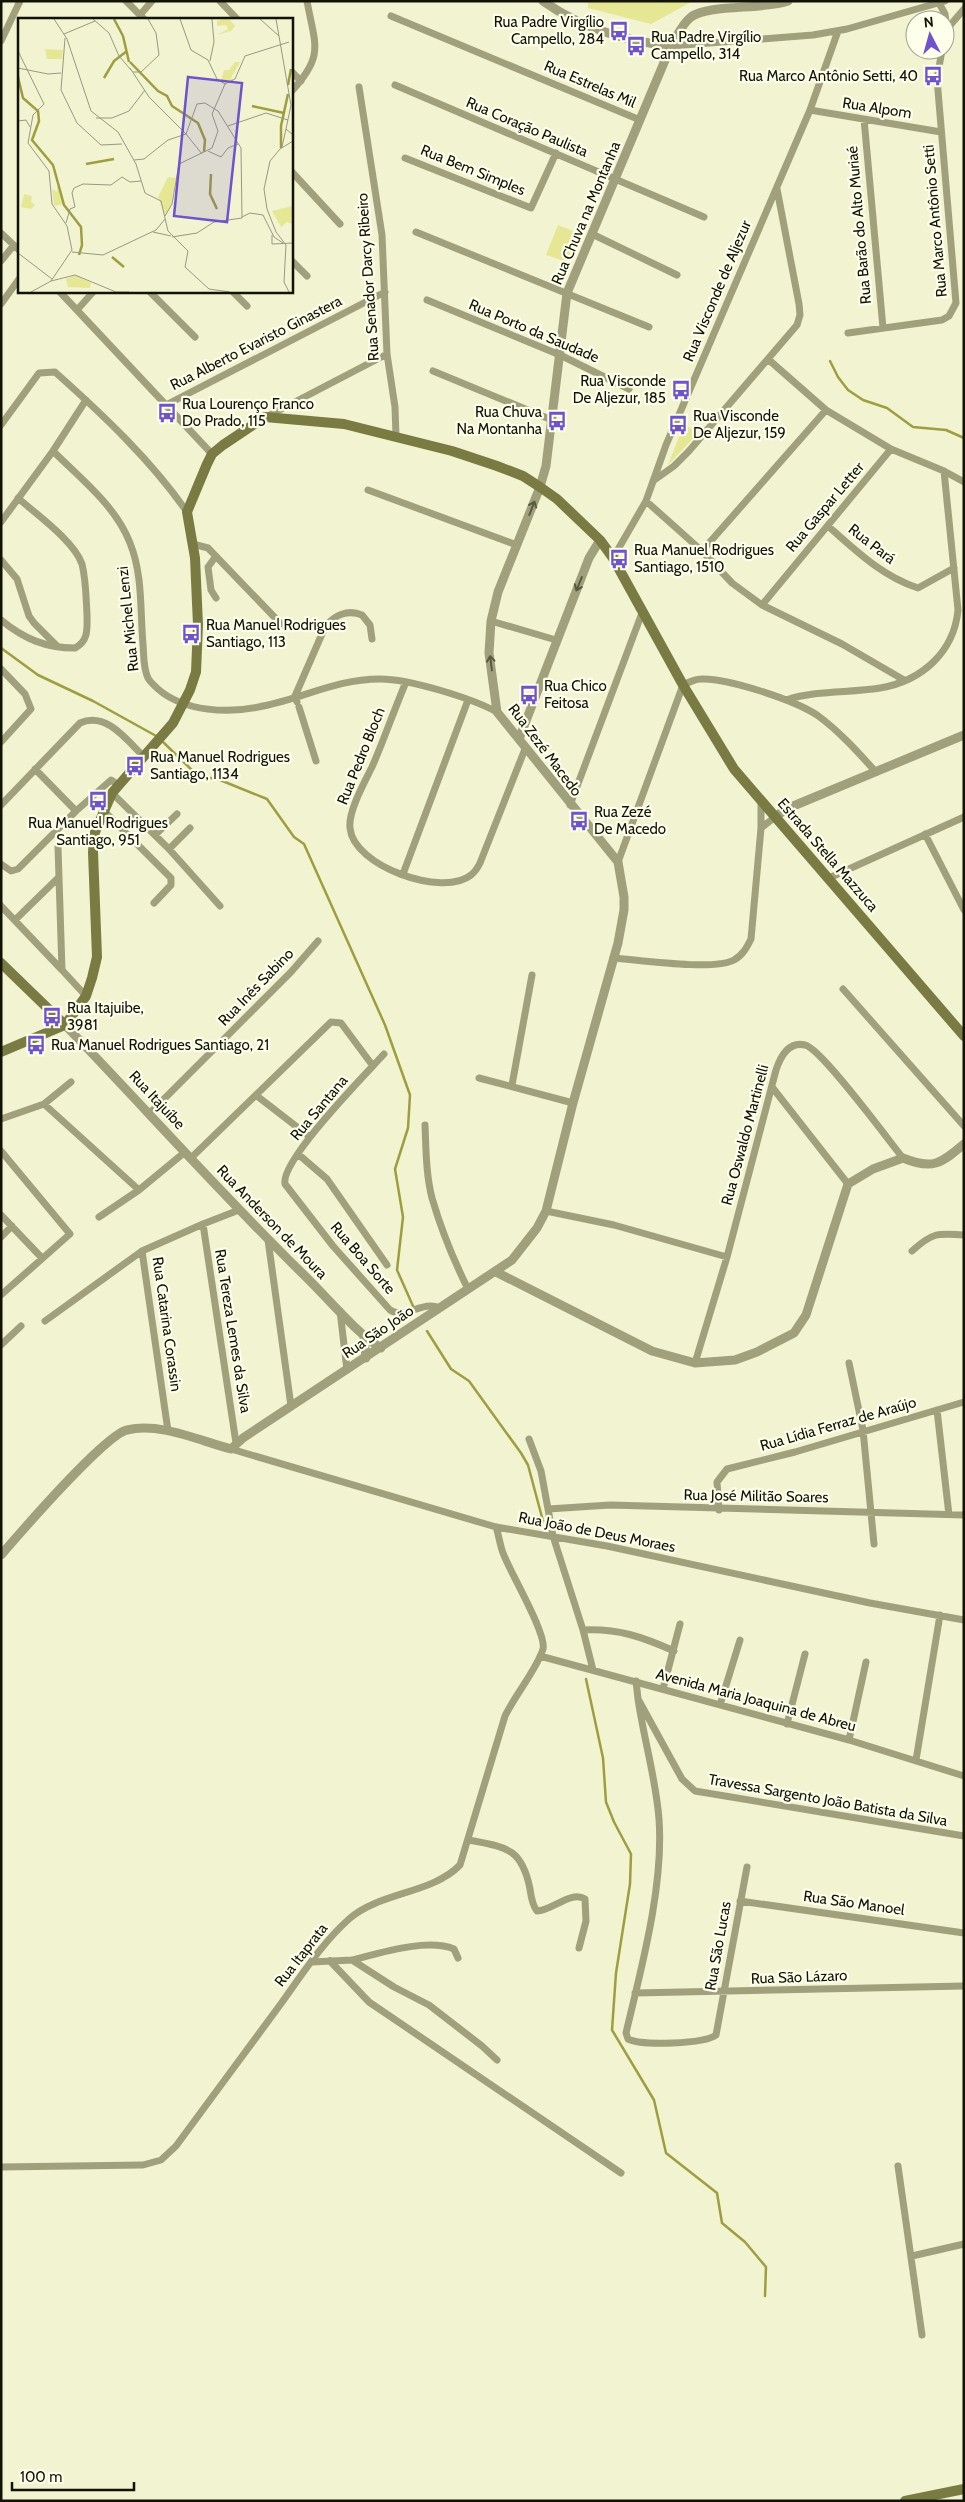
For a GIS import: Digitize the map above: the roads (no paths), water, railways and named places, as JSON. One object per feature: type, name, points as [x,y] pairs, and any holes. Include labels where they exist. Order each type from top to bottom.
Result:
[{"type":"main road","name":"Estrada Stella Mazzuca","points":[[265,418],[344,424],[396,436],[497,466],[523,476],[557,499],[600,540],[613,558],[683,685],[734,769],[964,1036]]},
{"type":"main road","points":[[1,1052],[65,1025],[86,996],[97,957],[93,852],[95,832],[114,788],[173,723],[184,705],[196,672],[198,651],[193,544],[188,512],[212,454],[242,431],[265,418]]},
{"type":"main road","name":"Rua Itajuíbe","points":[[1,963],[65,1025]]},
{"type":"main road","points":[[905,2501],[964,2489]]},
{"type":"street","points":[[1,42],[20,1]]},
{"type":"street","points":[[126,1],[142,17],[152,1]]},
{"type":"street","points":[[220,1],[236,18]]},
{"type":"street","points":[[292,91],[314,61],[316,50],[307,1]]},
{"type":"street","points":[[543,1],[579,22],[600,31],[627,39],[671,46],[813,35],[838,31],[942,2]]},
{"type":"street","name":"Rua Chuva na Montanha","points":[[540,487],[546,466],[566,293],[671,46],[683,26],[697,14],[774,6],[788,1]]},
{"type":"street","points":[[955,20],[964,9]]},
{"type":"street","name":"Rua Estrelas Mil","points":[[391,16],[640,120]]},
{"type":"street","name":"Rua Visconde de Aljezur","points":[[613,558],[646,500],[666,445],[810,110],[838,31]]},
{"type":"street","name":"Rua Marco Antônio Setti","points":[[848,333],[942,320],[949,316],[954,309],[960,293],[941,132],[937,79],[940,60]]},
{"type":"street","points":[[292,73],[301,81]]},
{"type":"street","name":"Rua Coração Paulista","points":[[395,85],[704,218]]},
{"type":"street","name":"Rua Senador Darcy Ribeiro","points":[[359,87],[382,235],[387,354],[395,407],[396,436]]},
{"type":"street","name":"Rua Alpom","points":[[810,110],[941,132]]},
{"type":"street","name":"Rua Barão do Alto Muriaé","points":[[864,119],[883,328]]},
{"type":"street","name":"Rua Bem Simples","points":[[405,158],[531,208],[556,153]]},
{"type":"street","points":[[292,172],[340,224]]},
{"type":"street","points":[[652,482],[674,466],[689,451],[790,335],[800,315],[777,189]]},
{"type":"street","points":[[416,232],[649,327]]},
{"type":"street","points":[[1,233],[16,248],[1,261]]},
{"type":"street","points":[[592,234],[677,275]]},
{"type":"street","points":[[292,261],[307,276]]},
{"type":"street","points":[[1,304],[18,280]]},
{"type":"street","points":[[60,292],[212,454]]},
{"type":"street","points":[[77,310],[93,292]]},
{"type":"street","points":[[150,292],[195,337]]},
{"type":"street","points":[[233,292],[247,306]]},
{"type":"street","name":"Rua Alberto Evaristo Ginastera","points":[[166,405],[385,292]]},
{"type":"street","name":"Rua Porto da Saudade","points":[[427,300],[560,355],[629,389]]},
{"type":"street","points":[[265,418],[387,354]]},
{"type":"street","points":[[769,360],[826,410],[891,449],[944,471],[960,475],[964,482]]},
{"type":"street","points":[[433,371],[552,420]]},
{"type":"street","points":[[1,425],[39,373],[55,372],[86,400],[158,474],[188,512]]},
{"type":"street","points":[[1,522],[53,451],[86,400]]},
{"type":"street","points":[[702,551],[826,410]]},
{"type":"street","name":"Rua Gaspar Letter","points":[[762,605],[891,449]]},
{"type":"street","name":"Rua Michel Lenzi","points":[[53,451],[104,503],[130,540],[137,568],[145,668],[148,677],[159,690],[184,705]]},
{"type":"street","points":[[786,700],[802,695],[879,688],[904,680],[937,660],[951,642],[956,627],[958,610],[944,471]]},
{"type":"street","name":"Rua Zezé Macedo","points":[[540,487],[498,592],[491,621],[490,653],[497,712],[570,805],[618,862]]},
{"type":"street","points":[[368,490],[518,545]]},
{"type":"street","points":[[1,620],[26,638],[46,645],[68,648],[81,645],[88,630],[86,587],[82,565],[75,553],[57,532],[18,498]]},
{"type":"street","points":[[646,500],[702,551],[732,583],[762,605],[786,615],[842,644],[904,680]]},
{"type":"street","name":"Rua Pará","points":[[828,526],[876,568],[906,584],[918,588],[954,568]]},
{"type":"street","points":[[519,739],[589,558],[600,540]]},
{"type":"street","points":[[193,544],[208,548],[282,625]]},
{"type":"street","points":[[216,556],[208,567],[211,590],[216,598]]},
{"type":"street","points":[[1,560],[18,579],[29,616],[58,646]]},
{"type":"street","points":[[316,761],[297,702],[325,627],[331,620],[347,613],[362,615],[370,625],[372,639]]},
{"type":"street","points":[[570,805],[642,613]]},
{"type":"street","points":[[491,621],[556,640]]},
{"type":"street","points":[[1,669],[26,694],[31,709],[1,742]]},
{"type":"street","points":[[184,705],[219,709],[262,707],[297,702],[334,684],[380,679],[406,682],[468,700],[497,712]]},
{"type":"street","points":[[761,802],[761,828],[751,939],[744,952],[735,960],[708,964],[613,958],[624,910],[624,896],[618,862],[683,685],[698,679],[708,679],[786,700],[817,715],[875,771]]},
{"type":"street","name":"Rua Pedro Bloch","points":[[406,682],[363,784],[349,826],[355,843],[376,863],[402,874],[439,885],[451,884],[473,874],[480,863],[525,749]]},
{"type":"street","points":[[402,874],[468,700]]},
{"type":"street","points":[[1,805],[80,723],[90,718],[99,720],[119,732],[147,753]]},
{"type":"street","points":[[761,828],[786,809],[964,735]]},
{"type":"street","points":[[35,769],[76,811]]},
{"type":"street","points":[[1,864],[11,871],[18,869],[76,811],[112,780],[114,788],[220,906]]},
{"type":"street","points":[[103,810],[171,878],[171,885],[154,903]]},
{"type":"street","points":[[155,835],[177,814]]},
{"type":"street","points":[[829,878],[964,817]]},
{"type":"street","points":[[169,849],[190,828]]},
{"type":"street","points":[[925,834],[964,910]]},
{"type":"street","points":[[58,847],[62,970]]},
{"type":"street","points":[[15,920],[58,878]]},
{"type":"street","points":[[1,906],[86,996]]},
{"type":"street","name":"Rua Inês Sabino","points":[[149,1114],[291,972],[318,941]]},
{"type":"street","name":"Rua São João","points":[[234,1446],[291,1406],[496,1272],[512,1260],[521,1250],[546,1211],[573,1103],[613,958]]},
{"type":"street","points":[[512,1085],[532,976]]},
{"type":"street","points":[[843,989],[964,1126]]},
{"type":"street","points":[[99,1217],[188,1155],[257,1096],[334,1021],[341,1023],[373,1066]]},
{"type":"street","name":"Rua Itajuíbe","points":[[65,1025],[188,1155]]},
{"type":"street","name":"Rua Oswaldo Martinelli","points":[[695,1363],[727,1257],[780,1058],[786,1051],[793,1046],[804,1044],[809,1046],[856,1098],[903,1158]]},
{"type":"street","name":"Rua Santana","points":[[285,1184],[286,1171],[310,1136],[384,1054]]},
{"type":"street","points":[[479,1078],[512,1085],[573,1103]]},
{"type":"street","points":[[1,1119],[44,1104],[71,1082]]},
{"type":"street","points":[[772,1087],[848,1184]]},
{"type":"street","points":[[257,1096],[310,1136]]},
{"type":"street","points":[[44,1104],[139,1190]]},
{"type":"street","points":[[425,1125],[428,1178],[432,1198],[459,1271],[468,1289]]},
{"type":"street","points":[[496,1272],[652,1352],[695,1363],[736,1360],[764,1349],[794,1333],[806,1315],[814,1297],[848,1184],[873,1169],[903,1158],[917,1164],[937,1164],[964,1144]]},
{"type":"street","points":[[1,1151],[70,1234],[1,1295]]},
{"type":"street","points":[[298,1154],[326,1179],[387,1265]]},
{"type":"street","name":"Rua Anderson de Moura","points":[[188,1155],[268,1240],[340,1310],[364,1338],[381,1348]]},
{"type":"street","name":"Rua Boa Sorte","points":[[285,1184],[333,1246],[390,1310],[400,1313],[430,1306],[439,1308]]},
{"type":"street","points":[[142,1251],[202,1224],[240,1210]]},
{"type":"street","points":[[546,1211],[614,1225],[727,1257]]},
{"type":"street","points":[[1,1216],[42,1258]]},
{"type":"street","name":"Rua Tereza Lemes da Silva","points":[[202,1224],[234,1446]]},
{"type":"street","points":[[1,1237],[12,1226]]},
{"type":"street","points":[[912,1251],[928,1236],[945,1234],[964,1235]]},
{"type":"street","points":[[268,1240],[291,1406]]},
{"type":"street","name":"Rua Catarina Corassin","points":[[45,1321],[142,1251],[168,1431]]},
{"type":"street","points":[[340,1310],[347,1370]]},
{"type":"street","points":[[1,1345],[21,1326]]},
{"type":"street","points":[[364,1338],[366,1358]]},
{"type":"street","points":[[849,1363],[863,1430],[874,1544]]},
{"type":"street","name":"Rua Lídia Ferraz de Araújo","points":[[719,1510],[717,1482],[721,1474],[727,1469],[795,1452],[863,1430],[964,1402]]},
{"type":"street","points":[[937,1410],[949,1515]]},
{"type":"street","points":[[1,1555],[87,1462],[118,1434],[128,1430],[143,1429],[168,1431],[234,1446]]},
{"type":"street","points":[[529,1439],[541,1471],[553,1536],[584,1630],[592,1670]]},
{"type":"street","name":"Rua João de Deus Moraes","points":[[234,1446],[496,1527],[553,1536],[870,1603],[964,1620]]},
{"type":"street","name":"Rua José Militão Soares","points":[[548,1509],[610,1506],[964,1515]]},
{"type":"street","points":[[496,1527],[503,1552],[540,1630],[544,1645],[540,1656]]},
{"type":"street","points":[[916,1760],[940,1615]]},
{"type":"street","points":[[663,1689],[680,1624]]},
{"type":"street","points":[[584,1630],[631,1633],[674,1651]]},
{"type":"street","points":[[720,1705],[740,1640]]},
{"type":"street","points":[[787,1724],[804,1654]]},
{"type":"street","name":"Avenida Maria Joaquina de Abreu","points":[[540,1656],[849,1740],[964,1776]]},
{"type":"street","name":"Rua Itaprata","points":[[1,2167],[143,2165],[161,2160],[176,2146],[312,1962],[338,1930],[360,1910],[454,1871],[460,1865],[505,1716],[514,1697],[540,1656]]},
{"type":"street","points":[[849,1740],[866,1662]]},
{"type":"street","name":"Travessa Sargento João Batista da Silva","points":[[636,1681],[638,1699],[682,1779],[695,1791],[964,1836]]},
{"type":"street","points":[[635,1994],[654,1904],[659,1846],[657,1799],[638,1699]]},
{"type":"street","points":[[469,1840],[507,1850],[522,1862],[533,1905],[537,1911],[546,1910],[574,1897],[585,1899],[586,1921],[579,1948]]},
{"type":"street","name":"Rua São Lucas","points":[[635,1994],[626,2033],[628,2040],[633,2042],[706,2040],[716,2035],[746,1867]]},
{"type":"street","name":"Rua São Manoel","points":[[740,1901],[964,1933]]},
{"type":"street","points":[[312,1962],[352,1960],[394,1950],[431,1945],[454,1949],[458,1958]]},
{"type":"street","points":[[352,1960],[394,1987],[429,2005],[497,2060]]},
{"type":"street","points":[[330,1961],[369,2002],[621,2173]]},
{"type":"street","name":"Rua São Lázaro","points":[[635,1994],[964,1986]]},
{"type":"street","points":[[898,2166],[922,2335]]},
{"type":"street","points":[[912,2256],[964,2244]]},
{"type":"waterway","points":[[830,361],[838,377],[848,390],[863,400],[887,408],[913,427],[946,430],[964,438]]},
{"type":"waterway","points":[[1,648],[38,675],[93,701],[158,737]]},
{"type":"waterway","points":[[162,741],[197,775],[220,780],[267,799],[294,837],[304,844],[385,1025],[410,1095],[408,1128],[395,1169],[403,1217],[397,1270],[413,1306]]},
{"type":"waterway","points":[[427,1331],[451,1369],[469,1381],[521,1453],[528,1465],[543,1521]]},
{"type":"waterway","points":[[586,1679],[603,1758],[606,1802],[631,1854],[630,1884],[616,1973],[612,2030],[654,2100],[666,2153],[717,2193],[722,2223],[745,2242],[766,2267],[765,2296]]},
{"type":"place","name":"Rua Padre Virgílio Campello, 284","points":[[619,31]]},
{"type":"place","name":"Rua Padre Virgílio Campello, 314","points":[[636,46]]},
{"type":"place","name":"Rua Marco Antônio Setti, 40","points":[[933,76]]},
{"type":"place","name":"Rua Visconde De Aljezur, 185","points":[[681,390]]},
{"type":"place","name":"Rua Lourenço Franco Do Prado, 115","points":[[167,413]]},
{"type":"place","name":"Rua Chuva Na Montanha","points":[[557,421]]},
{"type":"place","name":"Rua Visconde De Aljezur, 159","points":[[678,425]]},
{"type":"place","name":"Rua Manuel Rodrigues Santiago, 1510","points":[[619,559]]},
{"type":"place","name":"Rua Manuel Rodrigues Santiago, 113","points":[[191,634]]},
{"type":"place","name":"Rua Chico Feitosa","points":[[529,695]]},
{"type":"place","name":"Rua Manuel Rodrigues Santiago, 1134","points":[[135,766]]},
{"type":"place","name":"Rua Manuel Rodrigues Santiago, 951","points":[[98,801]]},
{"type":"place","name":"Rua Zezé De Macedo","points":[[579,821]]},
{"type":"place","name":"Rua Itajuibe, 3981","points":[[52,1017]]},
{"type":"place","name":"Rua Manuel Rodrigues Santiago, 21","points":[[36,1045]]}]
